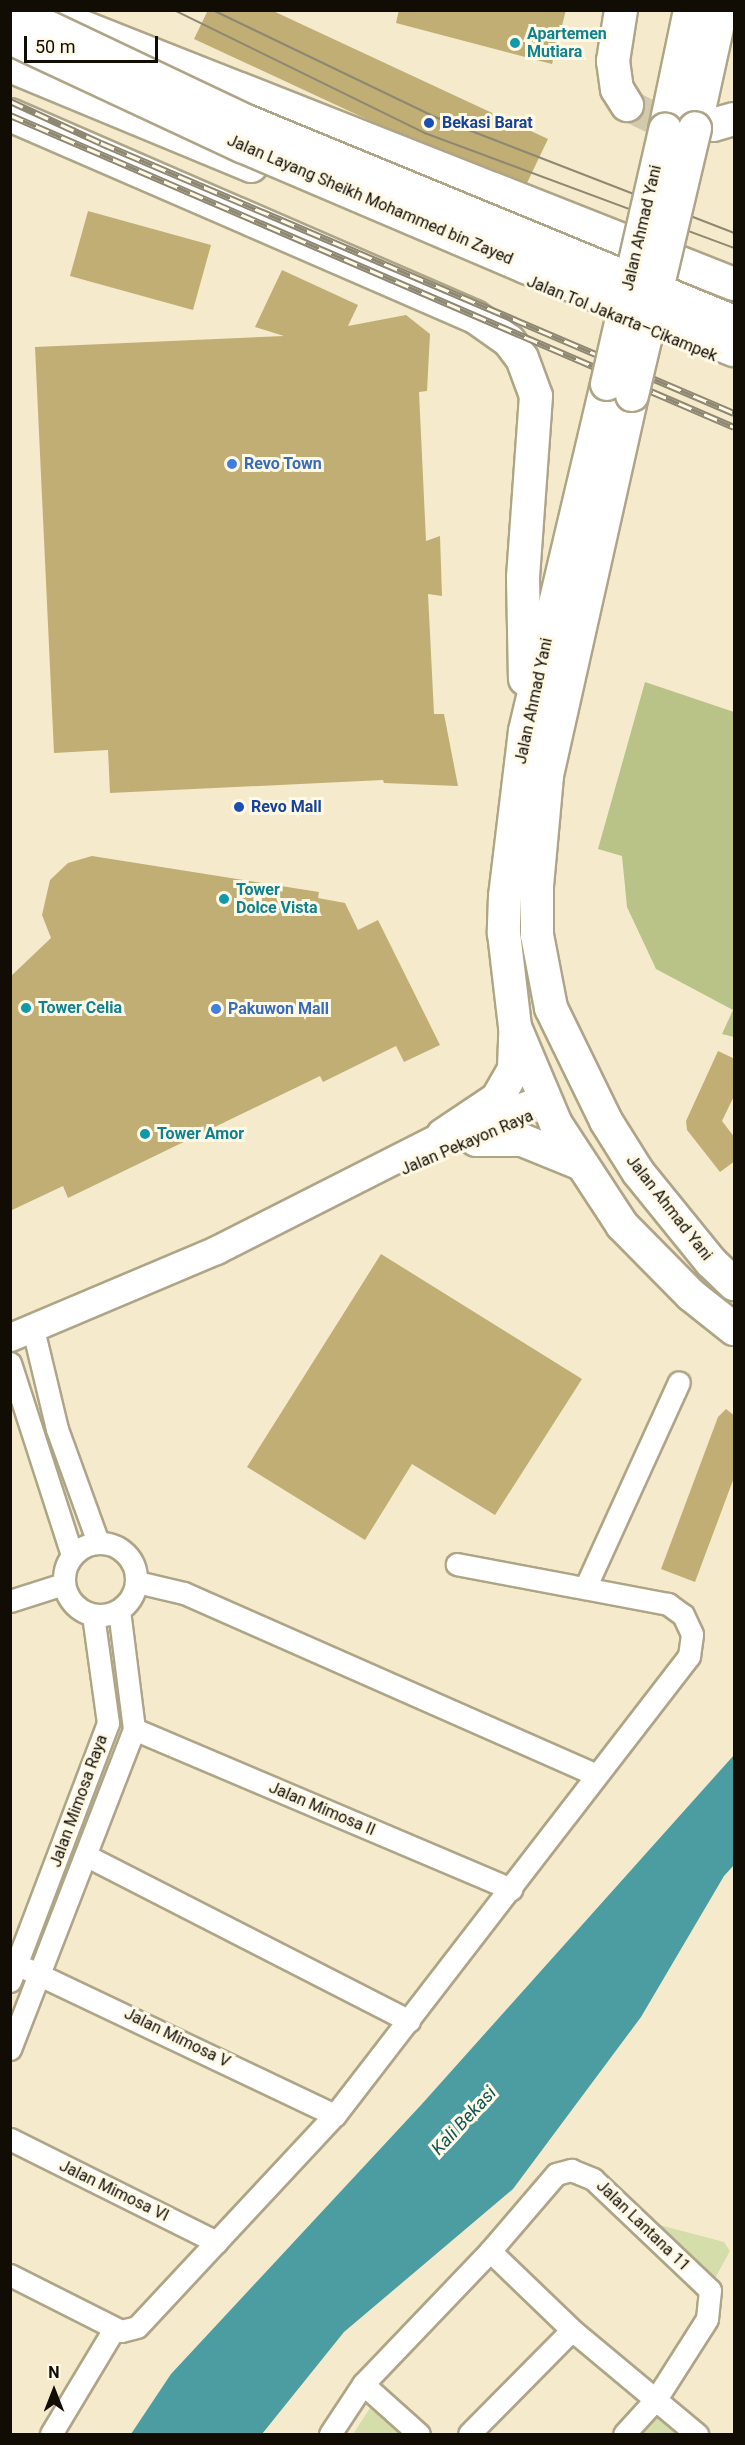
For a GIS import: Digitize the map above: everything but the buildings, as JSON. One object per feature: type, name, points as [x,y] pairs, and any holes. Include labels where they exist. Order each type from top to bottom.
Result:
[{"type":"highway","name":"Jalan Layang Sheikh Mohammed bin Zayed","points":[[12,10],[246,121],[735,322]]},
{"type":"highway","points":[[40,10],[735,284]]},
{"type":"highway","points":[[621,10],[613,61],[617,89],[627,105]]},
{"type":"highway","name":"Jalan Ahmad Yani","points":[[690,10],[664,130],[620,389],[547,776],[541,838],[537,936],[551,1008],[577,1069],[638,1172],[687,1230],[730,1272]]},
{"type":"highway","name":"Jalan Ahmad Yani","points":[[721,10],[714,124],[620,389],[525,731],[505,896],[504,933],[515,1027],[543,1099],[579,1163],[622,1225],[691,1295],[735,1329]]},
{"type":"highway","name":"Jalan Layang Sheikh Mohammed bin Zayed","points":[[10,38],[253,150],[526,267],[735,350]]},
{"type":"highway","name":"Jalan Tol Jakarta–Cikampek","points":[[10,66],[735,364]]},
{"type":"highway","points":[[10,115],[475,317],[509,341],[522,358],[536,396],[523,577],[525,731]]},
{"type":"highway","points":[[541,838],[521,939],[524,977],[546,1074],[543,1099],[559,1103],[577,1119],[608,1160],[638,1172]]},
{"type":"highway","points":[[443,1135],[497,1099],[514,1069],[515,1027]]},
{"type":"highway","points":[[476,1140],[522,1140],[579,1163]]},
{"type":"main road","name":"Jalan Pekayon Raya","points":[[111,1295],[244,1236],[443,1135],[543,1099]]},
{"type":"main road","name":"Jalan Pekayon Raya","points":[[22,1333],[476,1140],[538,1116],[543,1099]]},
{"type":"street","points":[[22,1333],[98,1542]]},
{"type":"street","points":[[10,1363],[72,1555]]},
{"type":"street","points":[[585,1588],[679,1382]]},
{"type":"street","points":[[98,1542],[113,1545],[127,1553],[135,1567],[137,1582],[128,1603],[119,1611],[93,1615],[79,1609],[68,1598],[63,1584],[65,1569],[72,1555],[98,1542]]},
{"type":"street","points":[[10,2275],[114,2329],[127,2331],[137,2327],[335,2115],[689,1656],[692,1634],[683,1615],[668,1604],[457,1564]]},
{"type":"street","points":[[137,1582],[184,1593],[596,1775]]},
{"type":"street","points":[[10,1601],[63,1584]]},
{"type":"street","points":[[10,2049],[87,1856],[134,1729],[119,1611]]},
{"type":"street","name":"Jalan Mimosa Raya","points":[[12,1971],[94,1766],[108,1723],[93,1615]]},
{"type":"street","name":"Jalan Mimosa II","points":[[134,1729],[511,1889]]},
{"type":"street","points":[[94,1766],[117,1774]]},
{"type":"street","points":[[87,1856],[409,2021]]},
{"type":"street","name":"Jalan Mimosa V","points":[[12,1971],[40,1972],[335,2115]]},
{"type":"street","name":"Jalan Mimosa VI","points":[[10,2139],[216,2242]]},
{"type":"street","name":"Jalan Lantana 11","points":[[490,2252],[556,2174],[571,2170],[593,2178],[710,2290],[707,2319],[656,2399]]},
{"type":"street","points":[[330,2434],[363,2384],[490,2252],[572,2330],[698,2434]]},
{"type":"street","points":[[51,2434],[114,2329]]},
{"type":"street","points":[[469,2434],[572,2330]]},
{"type":"street","points":[[363,2384],[419,2434]]},
{"type":"street","points":[[624,2434],[656,2399]]},
{"type":"green space","points":[[645,682],[734,712],[734,1037],[722,1034],[733,1010],[656,969],[627,907],[622,856],[598,849]]},
{"type":"green space","points":[[652,2223],[724,2242],[730,2251],[714,2280]]},
{"type":"green space","points":[[374,2402],[409,2434],[353,2434]]},
{"type":"green space","points":[[659,2415],[694,2434],[639,2434],[650,2420]]},
{"type":"water","name":"Kali Bekasi","points":[[734,1755],[734,1865],[724,1876],[641,2017],[513,2189],[344,2332],[262,2434],[131,2434],[171,2374],[421,2105]]},
{"type":"tunnel","points":[[627,105],[658,120],[694,127]]},
{"type":"tram line","points":[[174,10],[425,133],[734,248]]},
{"type":"tram line","points":[[213,10],[433,116],[734,233]]},
{"type":"railway","points":[[10,101],[101,143],[734,413]]},
{"type":"railway","points":[[10,115],[734,427]]},
{"type":"place","name":"Apartemen Mutiara","points":[[515,43]]},
{"type":"place","name":"Bekasi Barat","points":[[429,123]]},
{"type":"place","name":"Revo Town","points":[[232,464]]},
{"type":"place","name":"Revo Mall","points":[[239,807]]},
{"type":"place","name":"Tower Dolce Vista","points":[[224,899]]},
{"type":"place","name":"Tower Celia","points":[[26,1008]]},
{"type":"place","name":"Pakuwon Mall","points":[[216,1009]]},
{"type":"place","name":"Tower Amor","points":[[145,1134]]}]
